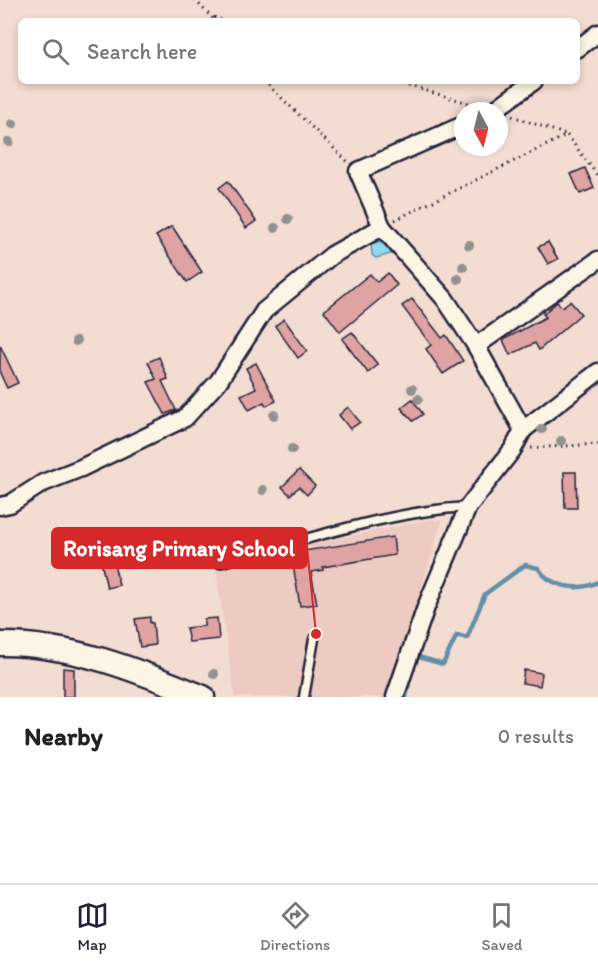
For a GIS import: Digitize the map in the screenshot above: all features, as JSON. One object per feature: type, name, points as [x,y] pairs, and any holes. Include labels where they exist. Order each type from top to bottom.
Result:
[{"type":"street","points":[[580,47],[598,33]]},
{"type":"street","points":[[508,104],[531,84]]},
{"type":"street","points":[[454,128],[358,171],[382,227],[445,299],[476,346],[523,430]]},
{"type":"street","points":[[0,506],[10,504],[43,483],[81,468],[185,418],[218,382],[264,311],[332,255],[382,227]]},
{"type":"street","points":[[476,346],[598,260]]},
{"type":"street","points":[[395,697],[426,607],[468,507],[513,449],[523,430],[598,372]]},
{"type":"street","points":[[0,644],[62,650],[116,665],[202,697]]},
{"type":"lane","points":[[219,563],[375,523],[445,508],[468,507]]},
{"type":"lane","points":[[304,697],[314,639]]},
{"type":"path","points":[[195,0],[217,18]]},
{"type":"path","points":[[267,84],[358,171]]},
{"type":"path","points":[[402,84],[464,102]]},
{"type":"path","points":[[508,115],[567,135],[598,176]]},
{"type":"path","points":[[382,227],[567,135]]},
{"type":"path","points":[[513,449],[598,444]]},
{"type":"shaded area","points":[[432,519],[442,521],[388,697],[235,697],[216,571],[283,550]]},
{"type":"water","points":[[380,241],[389,247],[391,254],[376,258],[372,255],[371,244]]},
{"type":"building","points":[[585,168],[594,188],[580,194],[571,174]]},
{"type":"building","points":[[228,181],[256,221],[246,228],[219,188]]},
{"type":"building","points":[[172,226],[202,272],[187,282],[156,236]]},
{"type":"building","points":[[548,242],[558,259],[548,264],[538,247]]},
{"type":"building","points":[[388,273],[397,285],[340,332],[324,311],[370,274],[377,282]]},
{"type":"building","points":[[412,299],[442,338],[446,335],[463,361],[443,374],[426,349],[431,345],[402,306]]},
{"type":"building","points":[[570,301],[581,314],[539,350],[535,343],[510,355],[503,340],[546,317],[543,314],[557,302],[562,307]]},
{"type":"building","points":[[284,319],[307,351],[298,358],[275,326]]},
{"type":"building","points":[[352,332],[378,365],[368,373],[342,339]]},
{"type":"building","points":[[0,345],[18,383],[7,388],[0,373]]},
{"type":"building","points":[[159,357],[168,379],[162,381],[176,410],[165,414],[148,382],[156,379],[148,362]]},
{"type":"building","points":[[256,363],[276,401],[266,406],[264,402],[249,410],[241,395],[256,388],[246,368]]},
{"type":"building","points":[[412,399],[423,414],[413,421],[401,408]]},
{"type":"building","points":[[348,407],[360,422],[350,429],[339,415]]},
{"type":"building","points":[[299,470],[315,486],[307,495],[299,487],[290,495],[282,487]]},
{"type":"building","points":[[564,472],[576,472],[577,508],[565,508]]},
{"type":"building","points":[[107,533],[119,585],[107,588],[95,536]]},
{"type":"building","points":[[393,537],[395,555],[323,567],[323,570],[311,572],[317,604],[300,606],[291,553]]},
{"type":"building","points":[[150,617],[150,623],[153,623],[155,645],[140,647],[135,619]]},
{"type":"building","points":[[217,618],[219,639],[189,642],[186,628],[204,626],[204,619]]},
{"type":"building","points":[[63,668],[74,669],[74,697],[63,697]]},
{"type":"building","points":[[524,670],[542,673],[540,686],[522,683]]},
{"type":"waterway","points":[[415,659],[415,656],[443,664],[457,635],[467,638],[485,594],[525,565],[538,568],[550,580],[565,586],[582,587],[598,582]]},
{"type":"waterway","points":[[406,697],[411,673]]},
{"type":"place","name":"Rorisang Primary School","points":[[316,634]]}]
